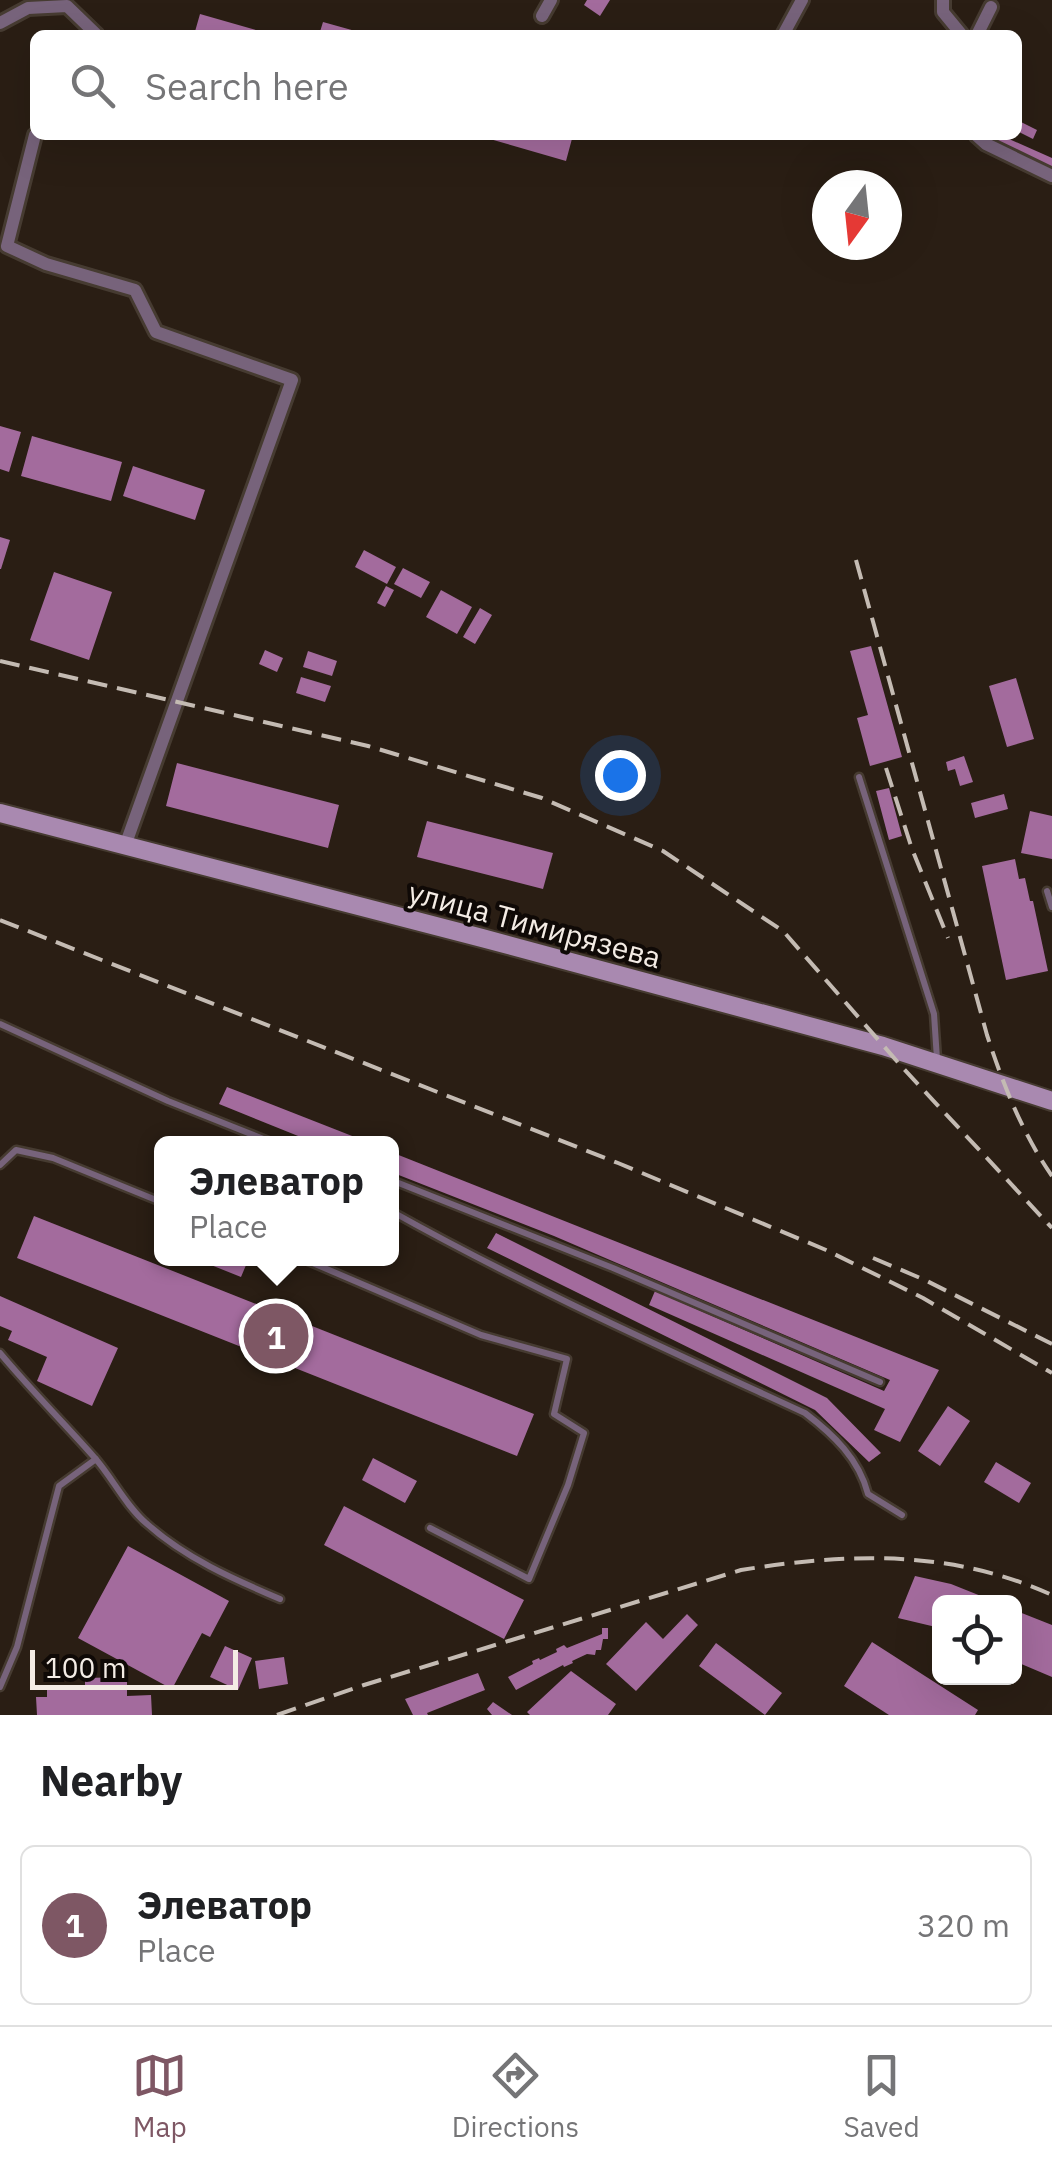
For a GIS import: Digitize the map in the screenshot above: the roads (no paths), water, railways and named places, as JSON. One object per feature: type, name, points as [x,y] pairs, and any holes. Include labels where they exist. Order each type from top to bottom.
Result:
[{"type":"main road","name":"улица Тимирязева","points":[[0,814],[883,1046],[1052,1100]]},
{"type":"street","points":[[542,16],[551,0]]},
{"type":"street","points":[[786,30],[802,0]]},
{"type":"street","points":[[943,0],[943,12],[958,30]]},
{"type":"street","points":[[0,22],[28,8],[67,6],[92,30]]},
{"type":"street","points":[[980,30],[991,8]]},
{"type":"street","points":[[34,140],[6,246],[46,264],[135,290],[156,332],[292,380],[125,846]]},
{"type":"street","points":[[982,140],[1052,176]]},
{"type":"lane","points":[[858,777],[934,1014],[938,1065]]},
{"type":"lane","points":[[1047,891],[1052,907]]},
{"type":"lane","points":[[0,1024],[168,1101],[256,1136]]},
{"type":"lane","points":[[0,1165],[16,1150],[53,1158],[154,1199]]},
{"type":"lane","points":[[399,1183],[614,1268],[880,1382]]},
{"type":"lane","points":[[399,1215],[612,1324],[805,1413],[830,1431],[862,1473],[868,1494],[902,1515]]},
{"type":"lane","points":[[319,1266],[481,1335],[568,1360],[554,1414],[584,1433],[568,1485],[529,1579],[430,1528]]},
{"type":"lane","points":[[0,1353],[96,1459],[144,1521],[214,1569],[280,1599]]},
{"type":"lane","points":[[0,1687],[17,1648],[58,1486],[96,1459]]},
{"type":"railway","points":[[856,560],[987,1035],[1014,1108],[1052,1176]]},
{"type":"railway","points":[[0,661],[368,746],[542,798],[663,851],[783,931],[902,1067],[1052,1228]]},
{"type":"railway","points":[[886,768],[912,849],[948,938]]},
{"type":"railway","points":[[0,920],[618,1163],[826,1250],[923,1298],[1052,1373]]},
{"type":"railway","points":[[873,1258],[1052,1344]]},
{"type":"railway","points":[[277,1715],[741,1570],[859,1558],[937,1562],[976,1569],[1052,1595]]},
{"type":"place","name":"Элеватор","points":[[276,1336]]}]
